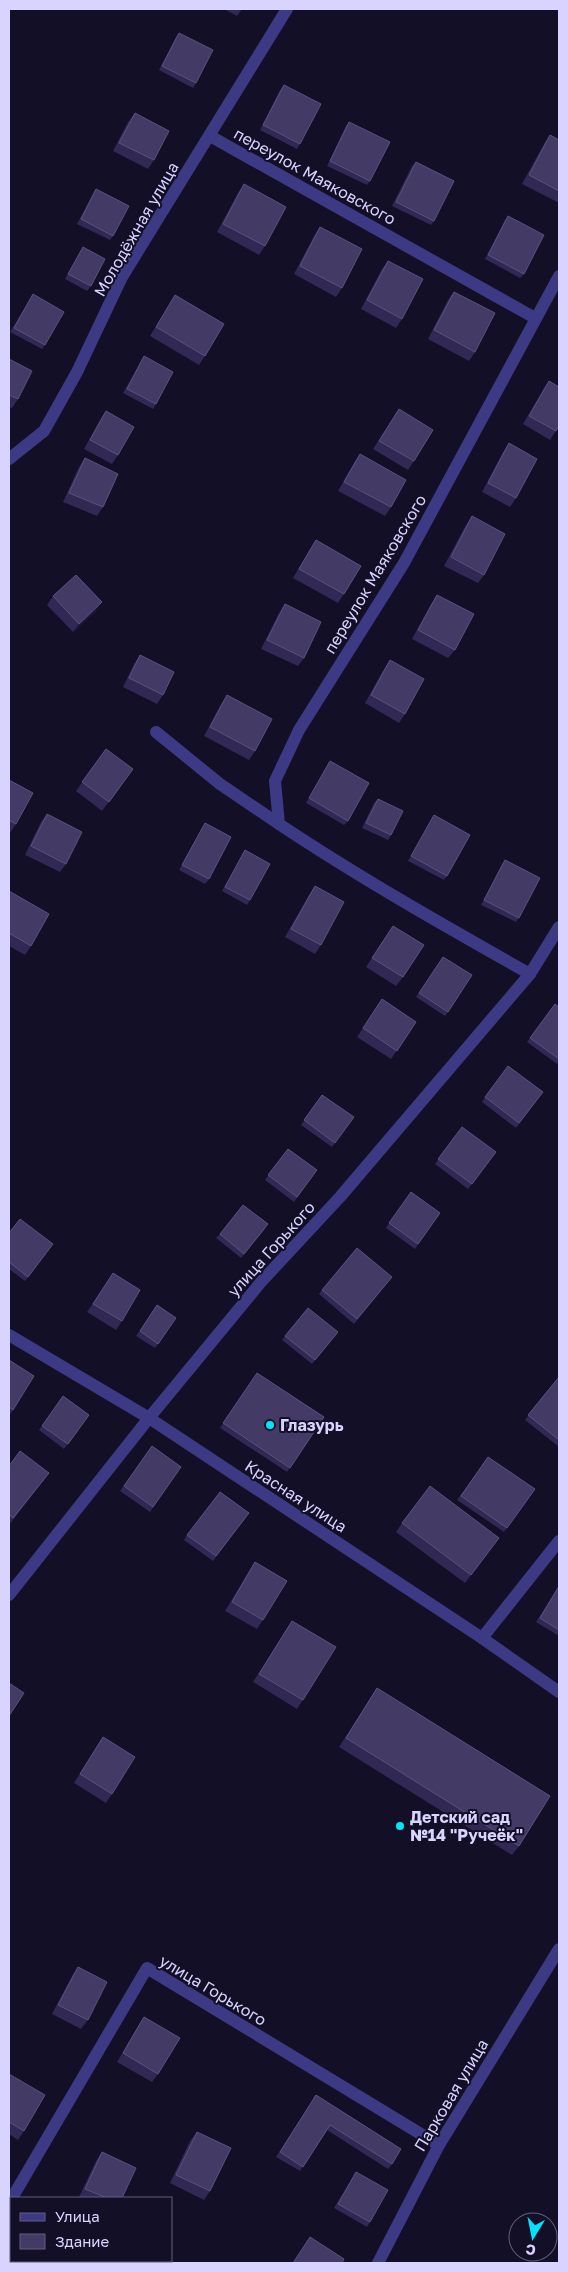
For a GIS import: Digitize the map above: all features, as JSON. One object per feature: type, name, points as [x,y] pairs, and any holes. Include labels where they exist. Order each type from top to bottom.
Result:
[{"type":"street","name":"Молодёжная улица","points":[[9,459],[44,431],[77,372],[122,278],[287,9]]},
{"type":"street","name":"переулок Маяковского","points":[[210,136],[347,214],[453,270],[535,318]]},
{"type":"street","name":"переулок Маяковского","points":[[279,824],[275,781],[298,730],[404,563],[559,276]]},
{"type":"street","points":[[156,732],[220,784],[331,859],[416,910],[530,974]]},
{"type":"street","name":"улица Горького","points":[[9,1595],[149,1418],[261,1282],[340,1196],[530,974],[559,927]]},
{"type":"street","name":"Красная улица","points":[[9,1335],[149,1418],[482,1638],[559,1692]]},
{"type":"street","points":[[482,1638],[559,1541]]},
{"type":"street","name":"Парковая улица","points":[[378,2263],[439,2145],[559,1949]]},
{"type":"street","name":"улица Горького","points":[[13,2197],[148,1968],[439,2145]]},
{"type":"building","points":[[179,33],[213,50],[196,83],[162,66]]},
{"type":"building","points":[[284,85],[321,104],[300,144],[263,125]]},
{"type":"building","points":[[135,113],[169,131],[154,160],[119,143]]},
{"type":"building","points":[[349,122],[390,142],[370,181],[330,161]]},
{"type":"building","points":[[550,135],[559,140],[559,191],[529,175]]},
{"type":"building","points":[[416,162],[454,181],[434,221],[396,202]]},
{"type":"building","points":[[244,184],[286,207],[265,246],[223,224]]},
{"type":"building","points":[[96,189],[129,206],[113,236],[81,219]]},
{"type":"building","points":[[508,216],[544,235],[524,274],[488,255]]},
{"type":"building","points":[[320,227],[362,249],[342,288],[300,266]]},
{"type":"building","points":[[83,247],[105,259],[91,286],[68,274]]},
{"type":"building","points":[[388,261],[423,279],[402,319],[367,300]]},
{"type":"building","points":[[454,292],[495,313],[475,352],[434,330]]},
{"type":"building","points":[[33,294],[64,312],[45,345],[14,328]]},
{"type":"building","points":[[175,295],[224,324],[205,356],[156,327]]},
{"type":"building","points":[[144,356],[173,372],[156,404],[127,389]]},
{"type":"building","points":[[9,359],[32,371],[18,399],[9,395]]},
{"type":"building","points":[[549,381],[559,387],[559,426],[556,431],[529,416]]},
{"type":"building","points":[[399,409],[433,430],[414,461],[379,441]]},
{"type":"building","points":[[106,411],[134,427],[118,455],[90,440]]},
{"type":"building","points":[[509,443],[537,459],[516,498],[488,483]]},
{"type":"building","points":[[360,454],[406,480],[391,507],[344,482]]},
{"type":"building","points":[[85,458],[118,474],[103,507],[69,493]]},
{"type":"building","points":[[472,516],[505,534],[484,575],[451,557]]},
{"type":"building","points":[[316,540],[361,566],[344,594],[299,569]]},
{"type":"building","points":[[76,575],[102,602],[79,624],[53,596]]},
{"type":"building","points":[[437,595],[474,614],[455,650],[418,630]]},
{"type":"building","points":[[285,604],[321,622],[304,658],[267,640]]},
{"type":"building","points":[[140,655],[174,672],[163,695],[129,678]]},
{"type":"building","points":[[390,660],[424,679],[405,714],[371,695]]},
{"type":"building","points":[[227,695],[272,719],[255,751],[210,727]]},
{"type":"building","points":[[106,749],[133,769],[109,802],[82,782]]},
{"type":"building","points":[[330,761],[369,783],[348,821],[309,798]]},
{"type":"building","points":[[9,780],[33,793],[16,824],[9,820]]},
{"type":"building","points":[[378,799],[403,811],[391,835],[366,823]]},
{"type":"building","points":[[47,814],[82,832],[66,864],[31,846]]},
{"type":"building","points":[[434,815],[470,835],[447,876],[411,856]]},
{"type":"building","points":[[205,823],[231,837],[209,879],[182,865]]},
{"type":"building","points":[[245,850],[270,864],[250,900],[225,887]]},
{"type":"building","points":[[505,860],[540,878],[519,918],[484,900]]},
{"type":"building","points":[[315,886],[344,902],[321,945],[291,929]]},
{"type":"building","points":[[9,891],[49,914],[31,946],[9,933]]},
{"type":"building","points":[[393,926],[424,945],[403,977],[372,958]]},
{"type":"building","points":[[443,957],[472,975],[448,1012],[419,993]]},
{"type":"building","points":[[382,999],[416,1022],[397,1051],[363,1028]]},
{"type":"building","points":[[555,1004],[559,1007],[559,1059],[530,1038]]},
{"type":"building","points":[[508,1066],[543,1092],[519,1123],[485,1097]]},
{"type":"building","points":[[322,1095],[354,1117],[335,1143],[304,1120]]},
{"type":"building","points":[[462,1127],[496,1152],[472,1184],[438,1159]]},
{"type":"building","points":[[288,1149],[317,1170],[297,1197],[268,1175]]},
{"type":"building","points":[[411,1192],[440,1213],[418,1244],[389,1223]]},
{"type":"building","points":[[243,1205],[268,1224],[244,1254],[220,1234]]},
{"type":"building","points":[[20,1219],[53,1244],[28,1277],[9,1262],[9,1233]]},
{"type":"building","points":[[357,1248],[392,1277],[357,1319],[322,1290]]},
{"type":"building","points":[[113,1273],[140,1290],[122,1321],[93,1304]]},
{"type":"building","points":[[157,1305],[176,1318],[158,1344],[140,1331]]},
{"type":"building","points":[[308,1308],[338,1332],[315,1360],[285,1336]]},
{"type":"building","points":[[9,1360],[34,1376],[13,1410],[9,1407]]},
{"type":"building","name":"Глазурь","points":[[257,1373],[324,1417],[290,1468],[223,1423]]},
{"type":"building","points":[[559,1377],[559,1440],[528,1415]]},
{"type":"building","points":[[63,1396],[89,1415],[68,1444],[42,1426]]},
{"type":"building","points":[[152,1446],[181,1467],[153,1507],[124,1486]]},
{"type":"building","points":[[20,1451],[49,1473],[13,1518],[9,1514],[9,1466]]},
{"type":"building","points":[[488,1457],[535,1489],[507,1528],[461,1496]]},
{"type":"building","points":[[430,1486],[499,1538],[471,1575],[402,1523]]},
{"type":"building","points":[[220,1492],[249,1513],[216,1556],[187,1535]]},
{"type":"building","points":[[255,1562],[287,1581],[263,1620],[232,1602]]},
{"type":"building","points":[[559,1586],[559,1630],[540,1618]]},
{"type":"building","points":[[292,1621],[336,1647],[303,1700],[259,1674]]},
{"type":"building","points":[[9,1683],[24,1693],[9,1716]]},
{"type":"building","points":[[377,1688],[550,1796],[519,1846],[346,1738]]},
{"type":"building","points":[[103,1737],[135,1757],[112,1794],[80,1774]]},
{"type":"building","points":[[78,1967],[107,1982],[88,2020],[58,2005]]},
{"type":"building","points":[[144,2017],[180,2038],[158,2074],[123,2053]]},
{"type":"building","points":[[9,2074],[45,2095],[24,2131],[9,2122]]},
{"type":"building","points":[[316,2095],[401,2149],[392,2164],[330,2125],[303,2167],[280,2152]]},
{"type":"building","points":[[197,2132],[231,2148],[210,2191],[176,2175]]},
{"type":"building","points":[[102,2152],[136,2168],[122,2197],[105,2197],[85,2189]]},
{"type":"building","points":[[356,2172],[388,2190],[370,2222],[338,2204]]},
{"type":"building","points":[[310,2237],[344,2259],[342,2263],[293,2263]]},
{"type":"place","name":"Глазурь","points":[[270,1425]]},
{"type":"place","name":"Детский сад №14 \"Ручеёк\"","points":[[400,1826]]}]
